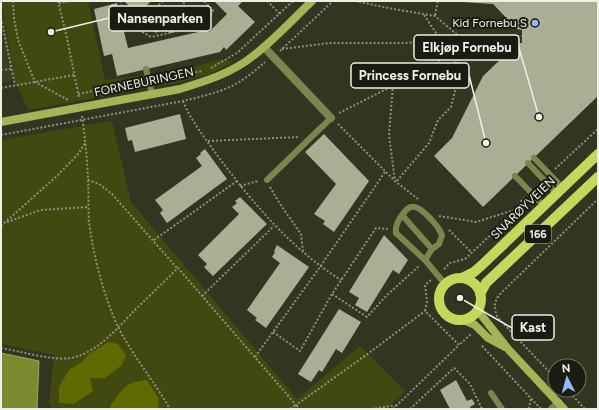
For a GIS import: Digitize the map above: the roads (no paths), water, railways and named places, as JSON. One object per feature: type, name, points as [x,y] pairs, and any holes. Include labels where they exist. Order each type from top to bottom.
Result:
[{"type":"main road","name":"SNARØYVEIEN","points":[[462,278],[474,272],[482,265],[598,154]]},
{"type":"main road","name":"166","points":[[478,308],[480,304],[480,294],[486,283],[598,177]]},
{"type":"main road","name":"166","points":[[445,284],[453,279],[462,278]]},
{"type":"main road","points":[[462,278],[476,285],[480,294]]},
{"type":"main road","points":[[445,284],[439,296],[439,301],[445,314],[453,318],[462,319],[473,315],[478,308]]},
{"type":"street","name":"FORNEBURINGEN","points":[[1,122],[180,89],[205,82],[242,64],[264,47],[312,1]]},
{"type":"street","points":[[264,47],[331,118]]},
{"type":"street","points":[[478,308],[482,316],[508,349],[558,407]]},
{"type":"street","points":[[462,319],[474,325],[488,338],[508,349]]},
{"type":"lane","points":[[146,69],[152,94]]},
{"type":"lane","points":[[266,180],[331,118]]},
{"type":"lane","points":[[534,158],[560,191]]},
{"type":"lane","points":[[528,163],[560,191]]},
{"type":"lane","points":[[515,176],[544,206]]},
{"type":"lane","points":[[425,260],[432,249],[442,239],[442,235],[440,230],[421,210],[416,207],[411,207],[406,209],[402,215],[396,229],[396,233],[425,260],[445,284]]},
{"type":"lane","points":[[402,215],[432,249]]},
{"type":"lane","points":[[491,393],[502,409]]},
{"type":"place","name":"Kid Fornebu S","points":[[535,23]]},
{"type":"place","name":"Nansenparken","points":[[51,32]]},
{"type":"place","name":"Elkjøp Fornebu","points":[[539,117]]},
{"type":"place","name":"Princess Fornebu","points":[[486,143]]},
{"type":"place","name":"Kast","points":[[460,298]]}]
